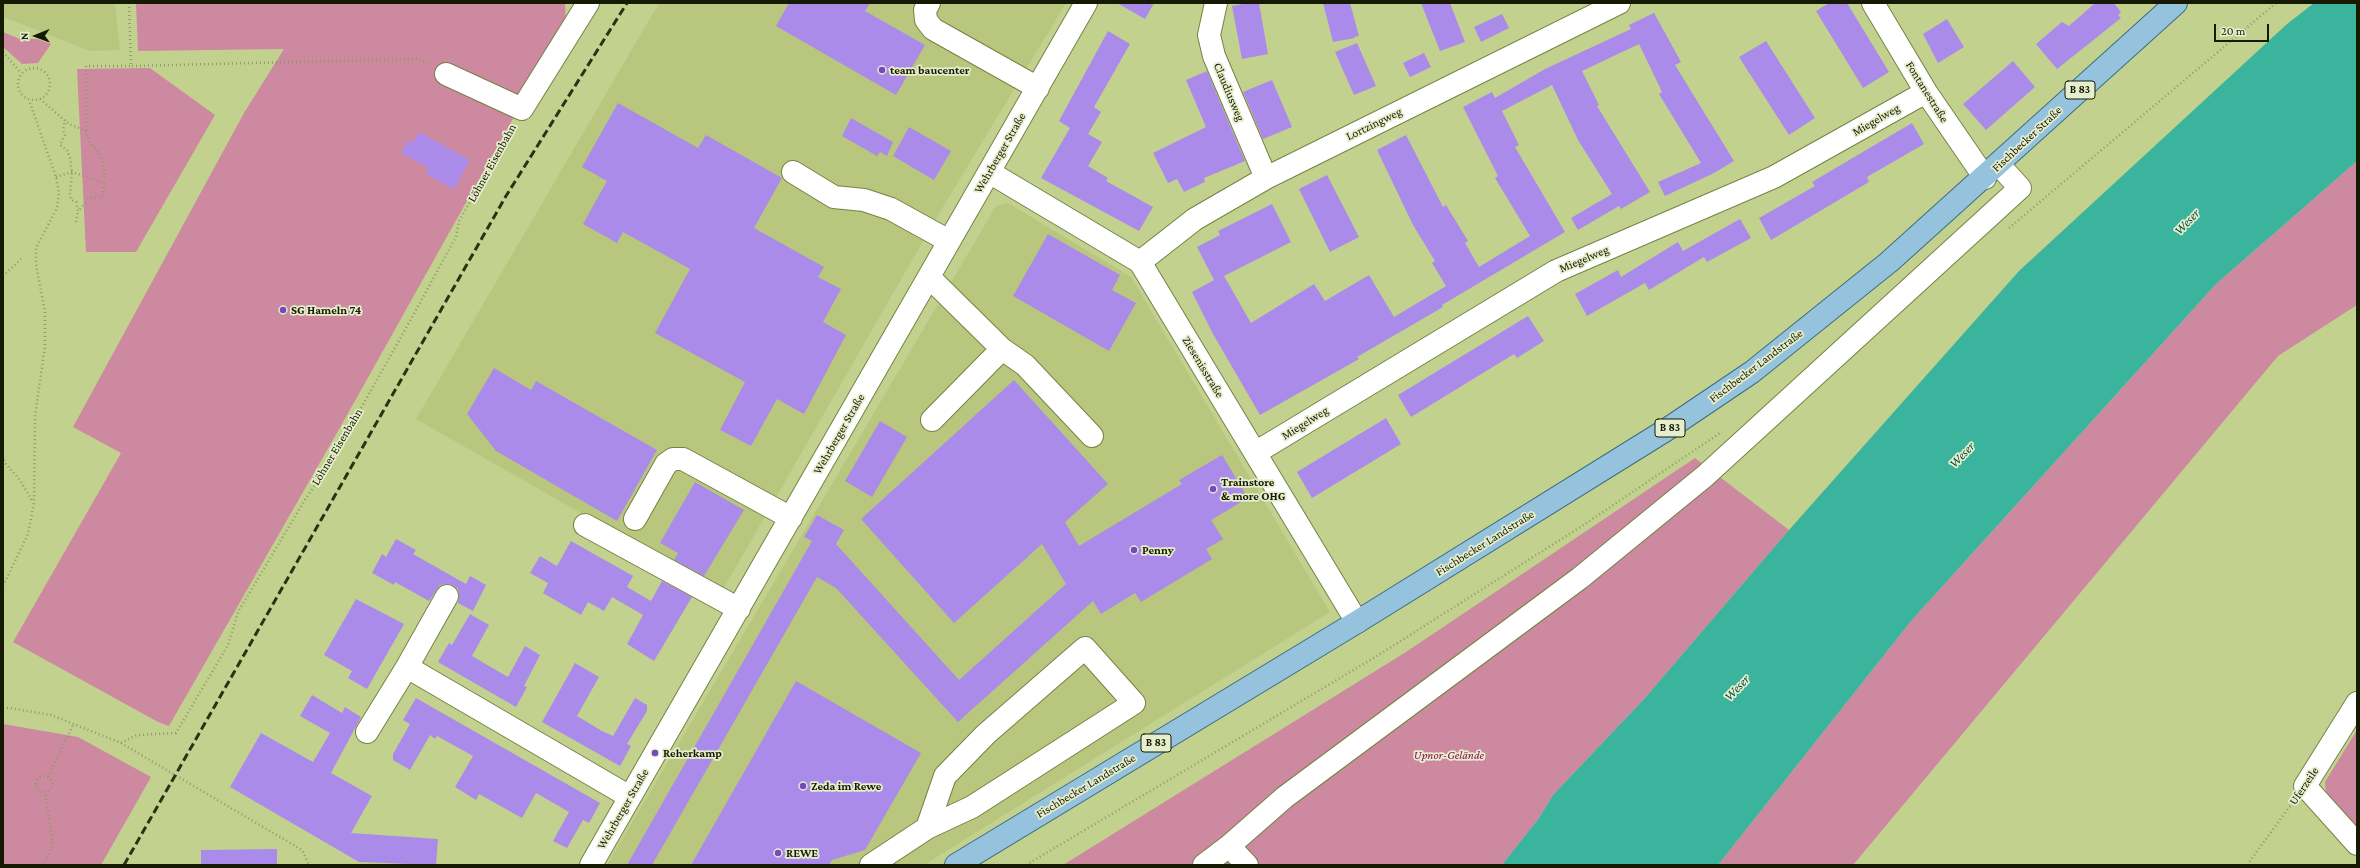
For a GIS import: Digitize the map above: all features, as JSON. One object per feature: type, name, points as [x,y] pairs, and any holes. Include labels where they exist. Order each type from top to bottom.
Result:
[{"type":"main road","name":"Fischbecker Straße","points":[[1992,172],[2176,3]]},
{"type":"main road","name":"Fischbecker Landstraße","points":[[956,865],[1357,622],[1666,430],[1752,372],[1889,262],[1992,172]]},
{"type":"street","points":[[522,109],[588,3]]},
{"type":"street","points":[[929,3],[926,10],[926,20],[932,29],[1038,88]]},
{"type":"street","name":"Wehrberger Straße","points":[[590,865],[739,609],[1086,3]]},
{"type":"street","name":"Claudiusweg","points":[[1216,3],[1209,35],[1214,56],[1266,178]]},
{"type":"street","name":"Lortzingweg","points":[[1140,262],[1195,219],[1266,178],[1619,3]]},
{"type":"street","name":"Fontanestraße","points":[[1229,846],[1285,797],[1580,578],[1705,476],[2020,188],[1992,172],[1926,92],[1874,3]]},
{"type":"street","name":"Löhner Eisenbahn","points":[[446,74],[522,109]]},
{"type":"street","name":"Miegelweg","points":[[1255,453],[1556,271],[1774,177],[1926,92]]},
{"type":"street","points":[[793,172],[834,197],[864,200],[891,209],[949,241]]},
{"type":"street","name":"Ziesenisstraße","points":[[989,172],[1140,262],[1357,622]]},
{"type":"street","points":[[929,277],[1002,350],[1025,365],[1092,436]]},
{"type":"street","points":[[932,420],[1002,350]]},
{"type":"street","points":[[635,518],[666,464],[673,459],[683,459],[791,518]]},
{"type":"street","points":[[585,525],[739,609]]},
{"type":"street","points":[[367,732],[407,668],[447,596]]},
{"type":"street","points":[[871,865],[927,828],[972,807],[1134,703],[1085,648],[986,734],[945,776],[927,828]]},
{"type":"street","points":[[407,668],[630,797]]},
{"type":"street","name":"Uferzeile","points":[[2305,786],[2357,703]]},
{"type":"street","points":[[2305,786],[2357,844]]},
{"type":"street","points":[[1204,865],[1229,846],[1247,865]]},
{"type":"path","points":[[129,3],[131,66]]},
{"type":"path","points":[[2004,232],[2276,3]]},
{"type":"path","points":[[3,52],[21,73]]},
{"type":"path","points":[[105,182],[104,166],[99,153],[89,142],[86,131],[86,66],[419,59],[446,74]]},
{"type":"path","points":[[3,586],[28,534],[34,503],[35,416],[45,346],[44,312],[36,264],[36,248],[57,208],[59,193],[56,177],[29,100],[20,94],[18,89],[17,83],[21,73],[35,68],[48,76],[48,91],[40,99],[29,100]]},
{"type":"path","points":[[40,99],[65,120],[86,131]]},
{"type":"path","name":"Löhner Eisenbahn","points":[[121,743],[137,735],[176,733],[228,645],[238,612],[306,498],[328,467],[410,321],[456,237],[459,221],[522,109]]},
{"type":"path","points":[[65,120],[63,130],[65,135],[60,145],[67,150],[72,172],[70,194],[71,200],[76,202],[78,211],[76,222]]},
{"type":"path","points":[[56,177],[72,172],[104,183],[102,197],[90,198],[78,211]]},
{"type":"path","points":[[3,276],[21,259]]},
{"type":"path","points":[[1026,865],[1377,656],[1591,520],[1722,432]]},
{"type":"path","points":[[3,456],[34,503]]},
{"type":"path","points":[[3,707],[51,715],[121,743],[302,850],[309,865]]},
{"type":"path","points":[[48,777],[74,723]]},
{"type":"path","points":[[45,792],[38,790],[35,783],[40,776],[48,777]]},
{"type":"path","points":[[45,792],[52,785],[48,777]]},
{"type":"path","name":"Uferzeile","points":[[2247,865],[2305,786]]},
{"type":"path","points":[[43,865],[53,845],[45,792]]},
{"type":"shaded area","points":[[3,3],[115,3],[120,50],[90,51],[3,17]]},
{"type":"shaded area","points":[[659,3],[1066,3],[937,217],[721,593],[416,419]]},
{"type":"shaded area","points":[[1008,203],[1131,277],[1330,612],[924,865],[607,865],[996,206]]},
{"type":"green space","points":[[136,3],[565,3],[566,24],[342,424],[169,726],[158,722],[13,642],[121,453],[73,427],[244,113],[284,49],[138,51]]},
{"type":"green space","points":[[3,32],[20,39],[37,39],[51,44],[38,63],[22,64],[3,47]]},
{"type":"green space","points":[[150,68],[215,115],[136,252],[86,252],[77,69]]},
{"type":"green space","points":[[2357,161],[2357,305],[2278,356],[1853,865],[1718,865],[1911,621],[2216,284]]},
{"type":"green space","name":"Upnor-Gelände","points":[[1695,458],[1789,530],[1645,698],[1553,795],[1539,818],[1502,865],[1063,865],[1406,652]]},
{"type":"green space","points":[[3,724],[78,737],[151,777],[101,865],[3,865]]},
{"type":"green space","points":[[2357,730],[2357,834],[2327,802],[2325,782]]},
{"type":"water","name":"Weser","points":[[2314,3],[2357,3],[2357,161],[2216,284],[1911,621],[1718,865],[1502,865],[1539,818],[1553,795],[1645,698],[1789,530],[2019,271],[2287,24]]},
{"type":"building","name":"team baucenter","points":[[789,3],[870,3],[865,11],[925,45],[896,95],[776,26]]},
{"type":"building","points":[[1117,3],[1154,3],[1145,19]]},
{"type":"building","points":[[1248,3],[1259,3],[1268,54],[1242,59],[1232,6]]},
{"type":"building","points":[[1323,3],[1350,3],[1359,36],[1333,42]]},
{"type":"building","points":[[1421,3],[1450,3],[1465,42],[1440,51]]},
{"type":"building","points":[[1829,3],[1847,3],[1889,72],[1863,88],[1816,11]]},
{"type":"building","points":[[2095,3],[2114,3],[2121,12],[2118,15],[2121,18],[2057,69],[2036,44],[2062,22],[2069,26]]},
{"type":"building","points":[[1654,13],[1681,62],[1675,65],[1734,161],[1714,173],[1665,196],[1658,182],[1701,163],[1659,94],[1662,92],[1639,44],[1582,71],[1599,105],[1597,106],[1650,192],[1621,209],[1619,206],[1578,230],[1571,218],[1612,194],[1578,140],[1552,85],[1502,111],[1519,145],[1515,147],[1565,232],[1442,305],[1443,307],[1357,357],[1359,359],[1260,415],[1213,334],[1192,292],[1214,280],[1197,247],[1220,235],[1218,231],[1272,204],[1291,242],[1224,276],[1251,323],[1314,284],[1325,301],[1369,275],[1394,317],[1446,286],[1432,263],[1435,261],[1413,225],[1377,150],[1406,135],[1443,207],[1446,205],[1468,241],[1465,243],[1479,267],[1530,236],[1495,178],[1498,176],[1463,107],[1492,92],[1495,98],[1545,69],[1631,29],[1629,25]]},
{"type":"building","points":[[1502,14],[1509,28],[1481,42],[1474,27]]},
{"type":"building","points":[[1947,19],[1964,47],[1938,63],[1923,34]]},
{"type":"building","points":[[1108,31],[1130,44],[1094,107],[1101,112],[1088,134],[1102,142],[1088,166],[1108,178],[1106,181],[1153,207],[1139,231],[1041,178],[1070,128],[1059,121]]},
{"type":"building","points":[[1766,41],[1815,118],[1789,135],[1739,57]]},
{"type":"building","points":[[1357,43],[1376,86],[1354,95],[1335,52]]},
{"type":"building","points":[[1424,53],[1431,67],[1410,77],[1403,63]]},
{"type":"building","points":[[2013,61],[2035,87],[1986,130],[1963,104]]},
{"type":"building","points":[[1207,71],[1245,161],[1204,178],[1205,182],[1184,192],[1177,179],[1168,183],[1153,153],[1206,127],[1186,80]]},
{"type":"building","points":[[1272,80],[1292,127],[1263,139],[1243,92]]},
{"type":"building","points":[[618,103],[698,148],[706,135],[782,178],[754,228],[824,267],[818,277],[841,289],[823,322],[846,335],[804,414],[777,399],[751,446],[720,430],[745,382],[655,333],[690,269],[623,232],[617,243],[583,224],[607,181],[582,167]]},
{"type":"building","points":[[851,118],[893,142],[887,156],[880,152],[877,156],[842,136]]},
{"type":"building","points":[[1912,123],[1924,144],[1867,177],[1869,182],[1771,240],[1759,218],[1815,186],[1812,182]]},
{"type":"building","points":[[909,127],[951,151],[934,180],[893,156]]},
{"type":"building","points":[[419,132],[470,160],[454,189],[426,174],[429,168],[401,153],[408,140],[413,143]]},
{"type":"building","points":[[1327,175],[1359,237],[1330,252],[1299,189]]},
{"type":"building","points":[[1740,219],[1751,238],[1707,262],[1704,257],[1649,290],[1645,283],[1587,316],[1575,294],[1618,270],[1621,277],[1678,242],[1683,251]]},
{"type":"building","points":[[1048,234],[1120,275],[1112,290],[1136,303],[1109,351],[1013,296]]},
{"type":"building","points":[[1528,316],[1544,341],[1517,358],[1514,354],[1411,417],[1398,395]]},
{"type":"building","points":[[494,368],[531,390],[536,381],[657,450],[617,521],[496,451],[467,414]]},
{"type":"building","points":[[1014,380],[1108,484],[1065,522],[1079,546],[1182,484],[1179,480],[1222,455],[1248,498],[1211,520],[1223,539],[1206,549],[1212,559],[1141,602],[1135,593],[1101,614],[1093,601],[958,722],[836,588],[817,577],[652,865],[627,865],[812,541],[804,537],[817,515],[844,530],[836,544],[959,680],[1066,584],[1042,544],[954,623],[861,519]]},
{"type":"building","points":[[1386,418],[1401,444],[1312,498],[1297,472]]},
{"type":"building","points":[[880,421],[907,437],[872,497],[845,481]]},
{"type":"building","points":[[695,482],[744,510],[704,576],[674,560],[678,553],[660,543]]},
{"type":"building","points":[[396,539],[416,550],[413,554],[466,584],[470,576],[486,585],[473,611],[458,603],[458,589],[453,585],[440,585],[429,601],[395,582],[394,585],[372,573],[382,554],[386,557]]},
{"type":"building","points":[[571,541],[633,576],[627,587],[651,601],[662,581],[692,597],[654,661],[627,644],[643,615],[612,597],[604,611],[588,602],[581,615],[543,593],[548,583],[530,573],[540,556],[557,566]]},
{"type":"building","points":[[356,599],[404,624],[367,689],[348,678],[352,671],[324,655]]},
{"type":"building","points":[[470,614],[489,625],[472,656],[477,659],[508,677],[525,646],[540,655],[524,686],[527,687],[516,707],[438,662],[449,643],[452,645]]},
{"type":"building","points":[[575,663],[599,677],[577,716],[602,731],[613,736],[635,698],[647,705],[647,711],[627,744],[631,746],[620,766],[542,722]]},
{"type":"building","points":[[796,681],[921,753],[865,850],[832,860],[829,865],[691,865]]},
{"type":"building","points":[[312,695],[342,713],[345,707],[361,717],[331,773],[372,796],[351,833],[438,839],[436,865],[359,862],[230,787],[261,733],[313,762],[330,733],[300,716]]},
{"type":"building","points":[[416,698],[600,803],[589,823],[583,820],[567,848],[553,841],[569,812],[536,793],[522,818],[479,794],[476,800],[455,787],[473,756],[437,736],[435,739],[430,735],[410,770],[393,760],[393,754],[410,724],[403,720]]},
{"type":"building","points":[[277,849],[277,865],[201,865],[201,850]]},
{"type":"railway","points":[[124,865],[506,196],[627,3]]},
{"type":"place","name":"team baucenter","points":[[882,70]]},
{"type":"place","name":"SG Hameln 74","points":[[283,310]]},
{"type":"place","name":"Trainstore & more OHG","points":[[1213,489]]},
{"type":"place","name":"Penny","points":[[1134,550]]},
{"type":"place","name":"Reherkamp","points":[[655,753]]},
{"type":"place","name":"Zeda im Rewe","points":[[803,786]]},
{"type":"place","name":"REWE","points":[[778,853]]}]
